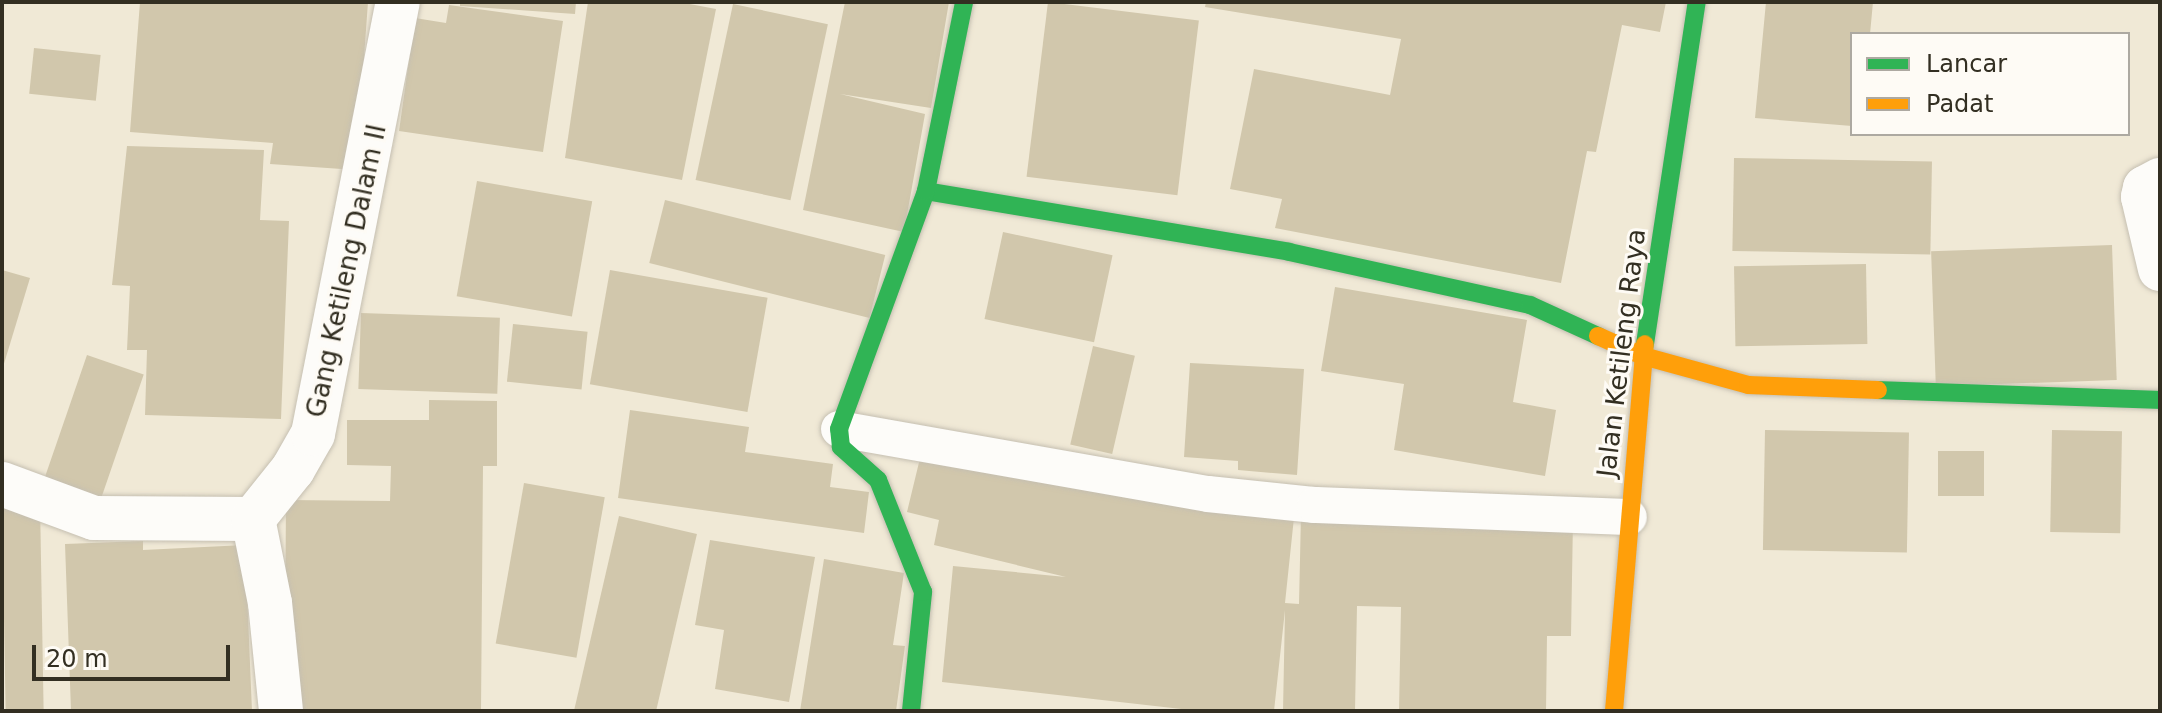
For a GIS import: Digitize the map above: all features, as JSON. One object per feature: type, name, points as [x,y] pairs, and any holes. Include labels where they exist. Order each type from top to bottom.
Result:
[{"type":"street","name":"Gang Ketileng Dalam II","points":[[253,519],[293,469],[313,434],[398,2]]},
{"type":"street","points":[[911,711],[923,592],[878,480],[841,447],[839,429],[926,191],[964,2]]},
{"type":"street","name":"Jalan Ketileng Raya","points":[[1614,711],[1643,356],[1697,2]]},
{"type":"street","points":[[2160,180],[2145,188],[2143,206],[2160,269]]},
{"type":"street","points":[[926,191],[1289,252],[1530,305],[1643,356],[1748,385],[2160,400]]},
{"type":"street","points":[[2,484],[94,518],[253,519],[270,603],[281,711]]},
{"type":"lane","points":[[839,429],[1208,494],[1315,505],[1629,517]]},
{"type":"building","points":[[140,2],[368,2],[356,170],[270,164],[273,143],[130,132]]},
{"type":"building","points":[[460,2],[576,2],[575,14],[460,6]]},
{"type":"building","points":[[588,2],[679,2],[716,9],[682,180],[565,158]]},
{"type":"building","points":[[845,2],[949,2],[931,108],[840,94],[925,114],[904,232],[803,210]]},
{"type":"building","points":[[1048,2],[1199,21],[1177,195],[1027,177]]},
{"type":"building","points":[[1206,2],[1666,2],[1660,32],[1622,25],[1596,152],[1587,151],[1561,283],[1275,228],[1282,199],[1230,189],[1254,69],[1390,95],[1401,39],[1205,7]]},
{"type":"building","points":[[1766,2],[1873,2],[1870,32],[1850,32],[1850,126],[1755,118]]},
{"type":"building","points":[[733,4],[828,24],[790,200],[696,180]]},
{"type":"building","points":[[449,5],[563,21],[543,152],[399,131],[415,18],[446,23]]},
{"type":"building","points":[[34,48],[101,55],[96,101],[29,94]]},
{"type":"building","points":[[127,146],[264,150],[260,220],[289,221],[281,419],[145,415],[147,350],[127,350],[130,286],[112,285]]},
{"type":"building","points":[[1734,158],[1932,161],[1930,254],[1732,251]]},
{"type":"building","points":[[477,181],[592,201],[572,317],[457,296]]},
{"type":"building","points":[[665,200],[885,255],[870,318],[649,263]]},
{"type":"building","points":[[1003,232],[1113,255],[1094,342],[984,319]]},
{"type":"building","points":[[2112,245],[2117,380],[1936,386],[1931,251]]},
{"type":"building","points":[[1866,264],[1867,344],[1735,346],[1734,266]]},
{"type":"building","points":[[2,270],[30,278],[3,367],[2,367]]},
{"type":"building","points":[[610,270],[768,298],[747,412],[590,384]]},
{"type":"building","points":[[1335,287],[1527,320],[1513,402],[1556,410],[1545,476],[1394,450],[1404,384],[1321,371]]},
{"type":"building","points":[[361,313],[500,318],[497,394],[358,389]]},
{"type":"building","points":[[513,324],[588,332],[582,390],[507,382]]},
{"type":"building","points":[[1093,346],[1135,356],[1112,454],[1070,444]]},
{"type":"building","points":[[87,355],[144,375],[98,507],[41,487]]},
{"type":"building","points":[[1190,363],[1304,369],[1297,475],[1238,470],[1238,461],[1184,457]]},
{"type":"building","points":[[429,400],[497,401],[497,466],[483,466],[481,711],[295,711],[296,632],[285,632],[286,500],[390,501],[391,466],[347,465],[347,420],[429,420]]},
{"type":"building","points":[[630,410],[749,427],[745,452],[833,464],[830,487],[869,492],[864,533],[618,498]]},
{"type":"building","points":[[1765,430],[1909,433],[1907,552],[1763,550]]},
{"type":"building","points":[[2052,430],[2122,431],[2120,533],[2050,532]]},
{"type":"building","points":[[922,450],[1295,508],[1285,603],[1299,604],[1301,514],[1573,520],[1571,636],[1547,636],[1546,711],[1399,711],[1401,607],[1357,606],[1355,711],[1283,711],[1285,610],[1274,711],[1199,711],[942,682],[953,566],[1066,577],[934,545],[939,520],[907,512]]},
{"type":"building","points":[[1938,451],[1984,451],[1984,496],[1938,496]]},
{"type":"building","points":[[524,483],[605,497],[576,658],[496,644]]},
{"type":"building","points":[[40,502],[44,711],[6,711],[2,503]]},
{"type":"building","points":[[619,516],[697,534],[656,711],[574,711]]},
{"type":"building","points":[[710,540],[815,557],[789,702],[715,689],[724,630],[695,625]]},
{"type":"building","points":[[143,541],[143,550],[245,545],[252,711],[71,711],[65,544]]},
{"type":"building","points":[[824,559],[904,573],[893,645],[905,646],[896,711],[800,711]]},
{"type":"traffic: fast","points":[[911,711],[923,592],[878,480],[841,447],[839,429],[926,191],[964,2]]},
{"type":"traffic: fast","points":[[1645,344],[1697,2]]},
{"type":"traffic: fast","points":[[926,191],[1289,252],[1530,305],[1598,336]]},
{"type":"traffic: fast","points":[[1878,390],[2160,400]]},
{"type":"traffic: slow","points":[[1598,336],[1643,356],[1748,385],[1878,390]]},
{"type":"traffic: slow","points":[[1614,711],[1645,344]]}]
